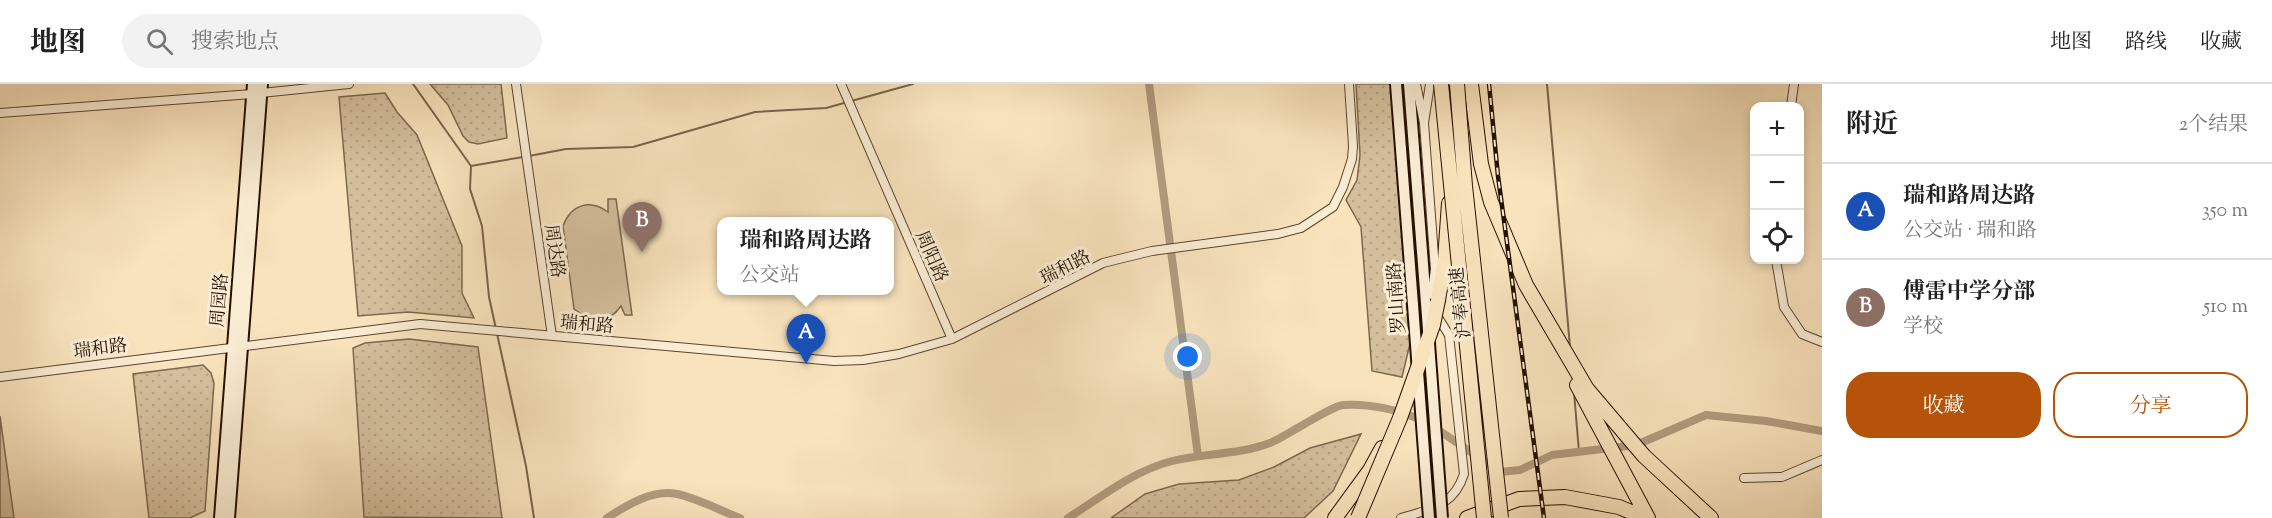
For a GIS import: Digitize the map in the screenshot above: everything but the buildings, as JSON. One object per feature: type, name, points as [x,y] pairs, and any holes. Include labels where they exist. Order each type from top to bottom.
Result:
[{"type":"highway","name":"沪奉高速","points":[[1441,84],[1484,518]]},
{"type":"highway","name":"沪奉高速","points":[[1457,84],[1465,186],[1501,518]]},
{"type":"highway","points":[[1471,84],[1480,164],[1491,202],[1526,285],[1647,518]]},
{"type":"highway","points":[[1358,518],[1400,418],[1434,325],[1445,260],[1450,186]]},
{"type":"highway","points":[[1526,285],[1587,389],[1644,456],[1712,518]]},
{"type":"highway","points":[[1335,518],[1370,470],[1400,418]]},
{"type":"highway","points":[[1467,518],[1519,500],[1566,497],[1619,507],[1647,518]]},
{"type":"main road","name":"罗山南路","points":[[1396,84],[1429,518]]},
{"type":"main road","name":"罗山南路","points":[[1409,84],[1442,518]]},
{"type":"main road","name":"周园路","points":[[226,516],[257,89]]},
{"type":"street","points":[[0,113],[257,89],[349,84]]},
{"type":"street","name":"周达路","points":[[516,84],[552,336]]},
{"type":"street","name":"瑞和路","points":[[0,377],[420,324],[834,361],[863,360],[899,354],[952,339],[1103,263],[1152,251],[1278,234],[1301,228],[1333,207],[1343,187],[1352,159],[1353,146],[1349,84]]},
{"type":"street","name":"罗山南路","points":[[1401,518],[1449,501],[1460,488],[1464,474],[1449,335],[1439,320],[1431,298],[1435,269],[1424,123],[1416,84]]},
{"type":"street","name":"罗山南路","points":[[1424,123],[1430,84]]},
{"type":"street","points":[[1792,102],[1794,84]]},
{"type":"street","name":"周阳路","points":[[841,85],[952,339]]},
{"type":"street","points":[[1777,264],[1784,307],[1802,334],[1822,342]]},
{"type":"street","points":[[1744,478],[1782,477],[1822,460]]},
{"type":"shaded area","points":[[430,84],[501,84],[507,138],[478,144],[469,142],[463,136],[448,105]]},
{"type":"shaded area","points":[[1356,84],[1414,84],[1427,237],[1425,281],[1402,377],[1372,371],[1361,227],[1346,200],[1357,180],[1360,155]]},
{"type":"shaded area","points":[[385,93],[397,112],[417,135],[462,246],[462,293],[474,318],[408,312],[358,316],[339,97]]},
{"type":"shaded area","points":[[608,199],[616,199],[632,315],[625,315],[621,306],[610,317],[599,320],[587,317],[574,309],[563,226],[571,213],[582,206],[594,206],[608,212]]},
{"type":"shaded area","points":[[409,339],[478,347],[502,518],[364,517],[353,348],[365,343]]},
{"type":"shaded area","points":[[203,365],[211,373],[214,383],[205,511],[190,518],[149,518],[133,374]]},
{"type":"shaded area","points":[[0,416],[14,518],[0,518]]},
{"type":"shaded area","points":[[1361,434],[1333,491],[1304,518],[1111,518],[1145,494],[1179,484],[1239,480],[1274,467],[1310,448]]},
{"type":"waterway","points":[[413,84],[471,166],[470,189],[482,226],[489,297],[526,466],[534,518]]},
{"type":"waterway","points":[[529,156],[566,149],[633,147],[755,112],[826,108],[913,84]]},
{"type":"waterway","points":[[1149,84],[1198,456]]},
{"type":"waterway","points":[[1547,84],[1570,347]]},
{"type":"waterway","points":[[471,166],[523,157]]},
{"type":"waterway","points":[[1574,392],[1579,452]]},
{"type":"waterway","points":[[1068,518],[1118,485],[1158,465],[1184,458],[1258,447],[1343,405],[1384,408],[1423,421]]},
{"type":"waterway","points":[[1434,427],[1500,472],[1520,470],[1552,455],[1636,445],[1706,415],[1766,421],[1822,431]]},
{"type":"waterway","points":[[607,518],[641,499],[668,493],[693,498],[740,518]]},
{"type":"railway","points":[[1489,84],[1498,176],[1544,518]]},
{"type":"place","name":"傅雷中学分部","points":[[642,252]]},
{"type":"place","name":"瑞和路周达路","points":[[806,364]]}]
